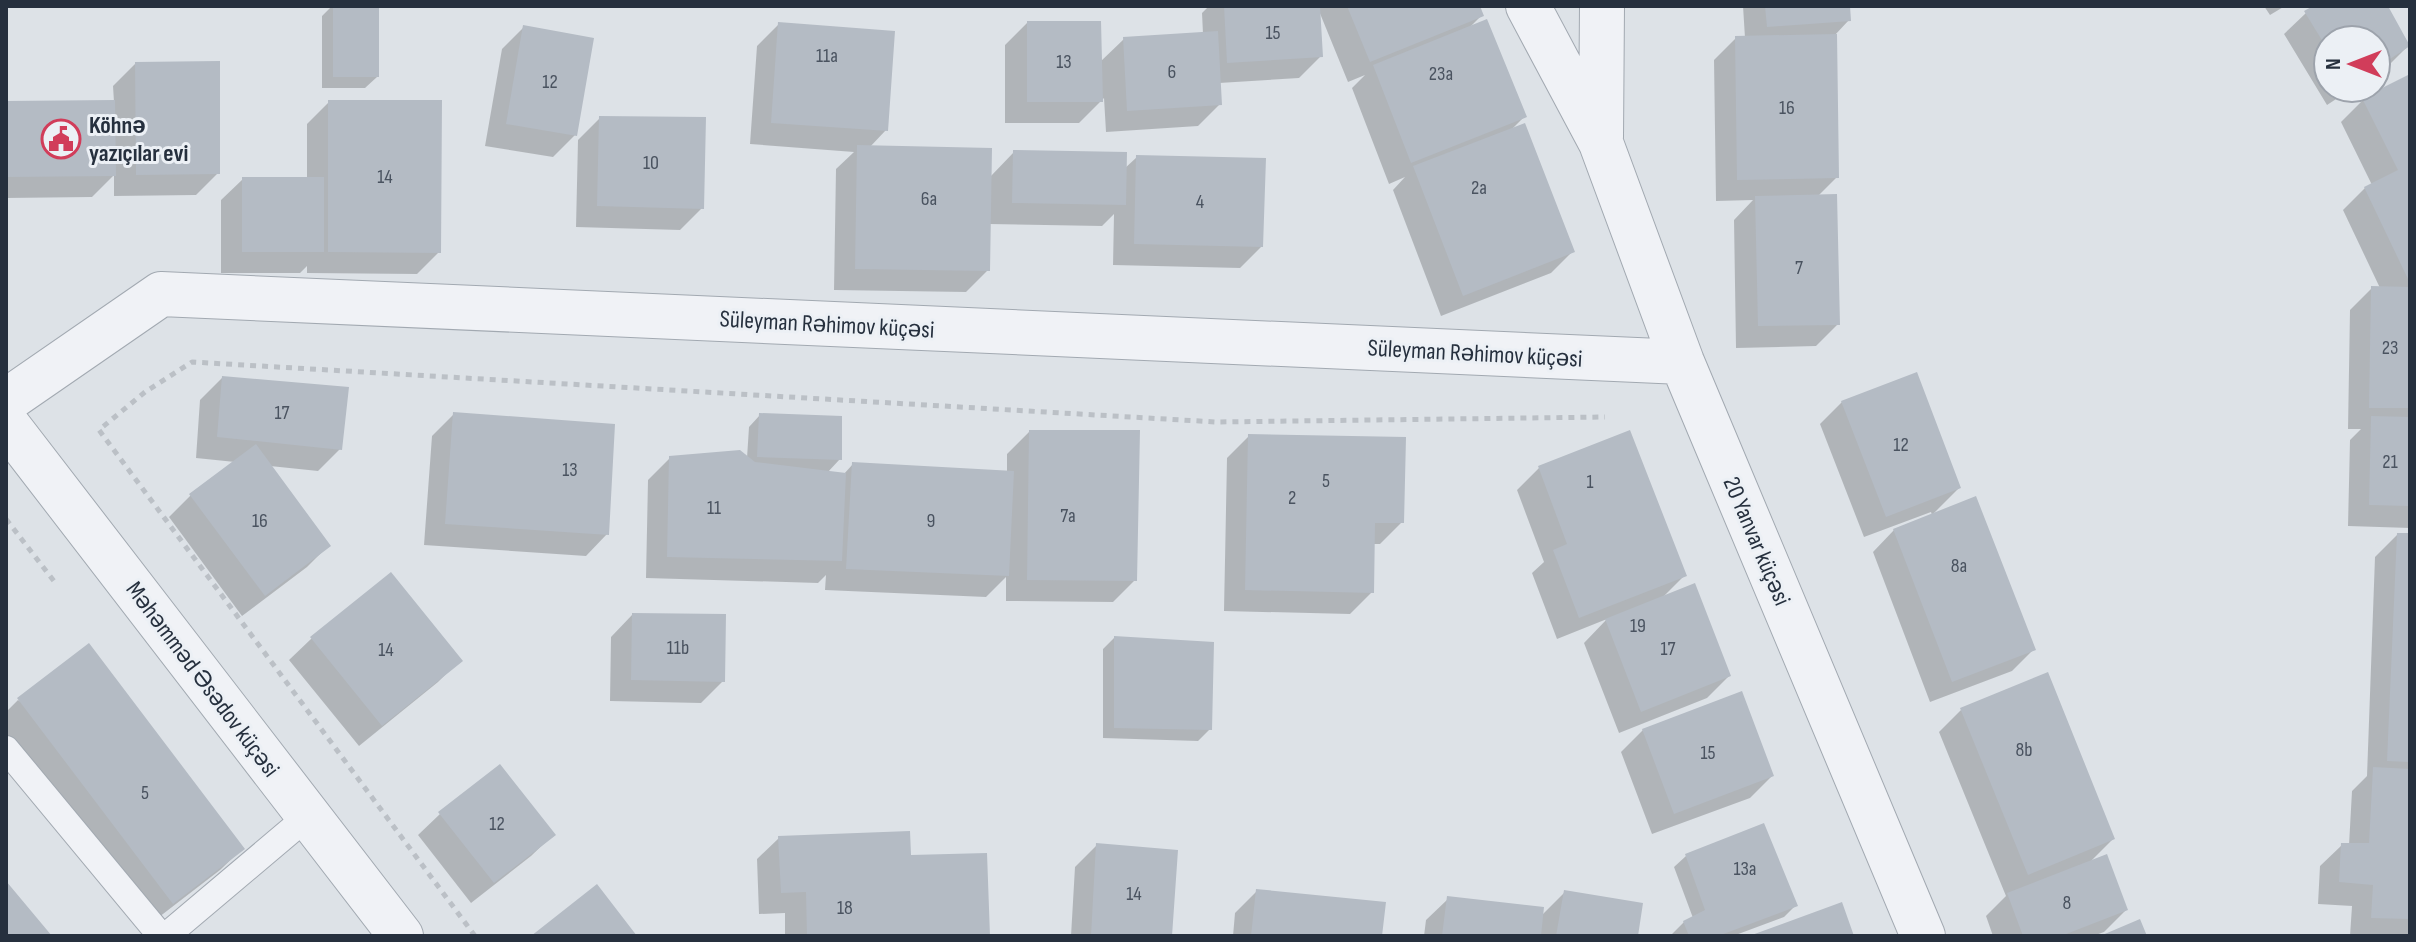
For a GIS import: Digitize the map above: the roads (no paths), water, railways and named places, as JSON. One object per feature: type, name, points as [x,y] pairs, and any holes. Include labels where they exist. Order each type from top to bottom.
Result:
[{"type":"street","name":"20 Yanvar küçəsi","points":[[1528,6],[1601,143],[1682,362],[1923,936]]},
{"type":"street","name":"20 Yanvar küçəsi","points":[[1601,143],[1602,6]]},
{"type":"street","name":"Süleyman Rəhimov küçəsi","points":[[6,401],[161,294],[1682,362]]},
{"type":"street","name":"Məhəmməd Əsədov küçəsi","points":[[6,423],[401,936]]},
{"type":"lane","points":[[6,749],[163,936],[308,816]]},
{"type":"place","name":"Köhnə yazıçılar evi","points":[[61,139]]}]
